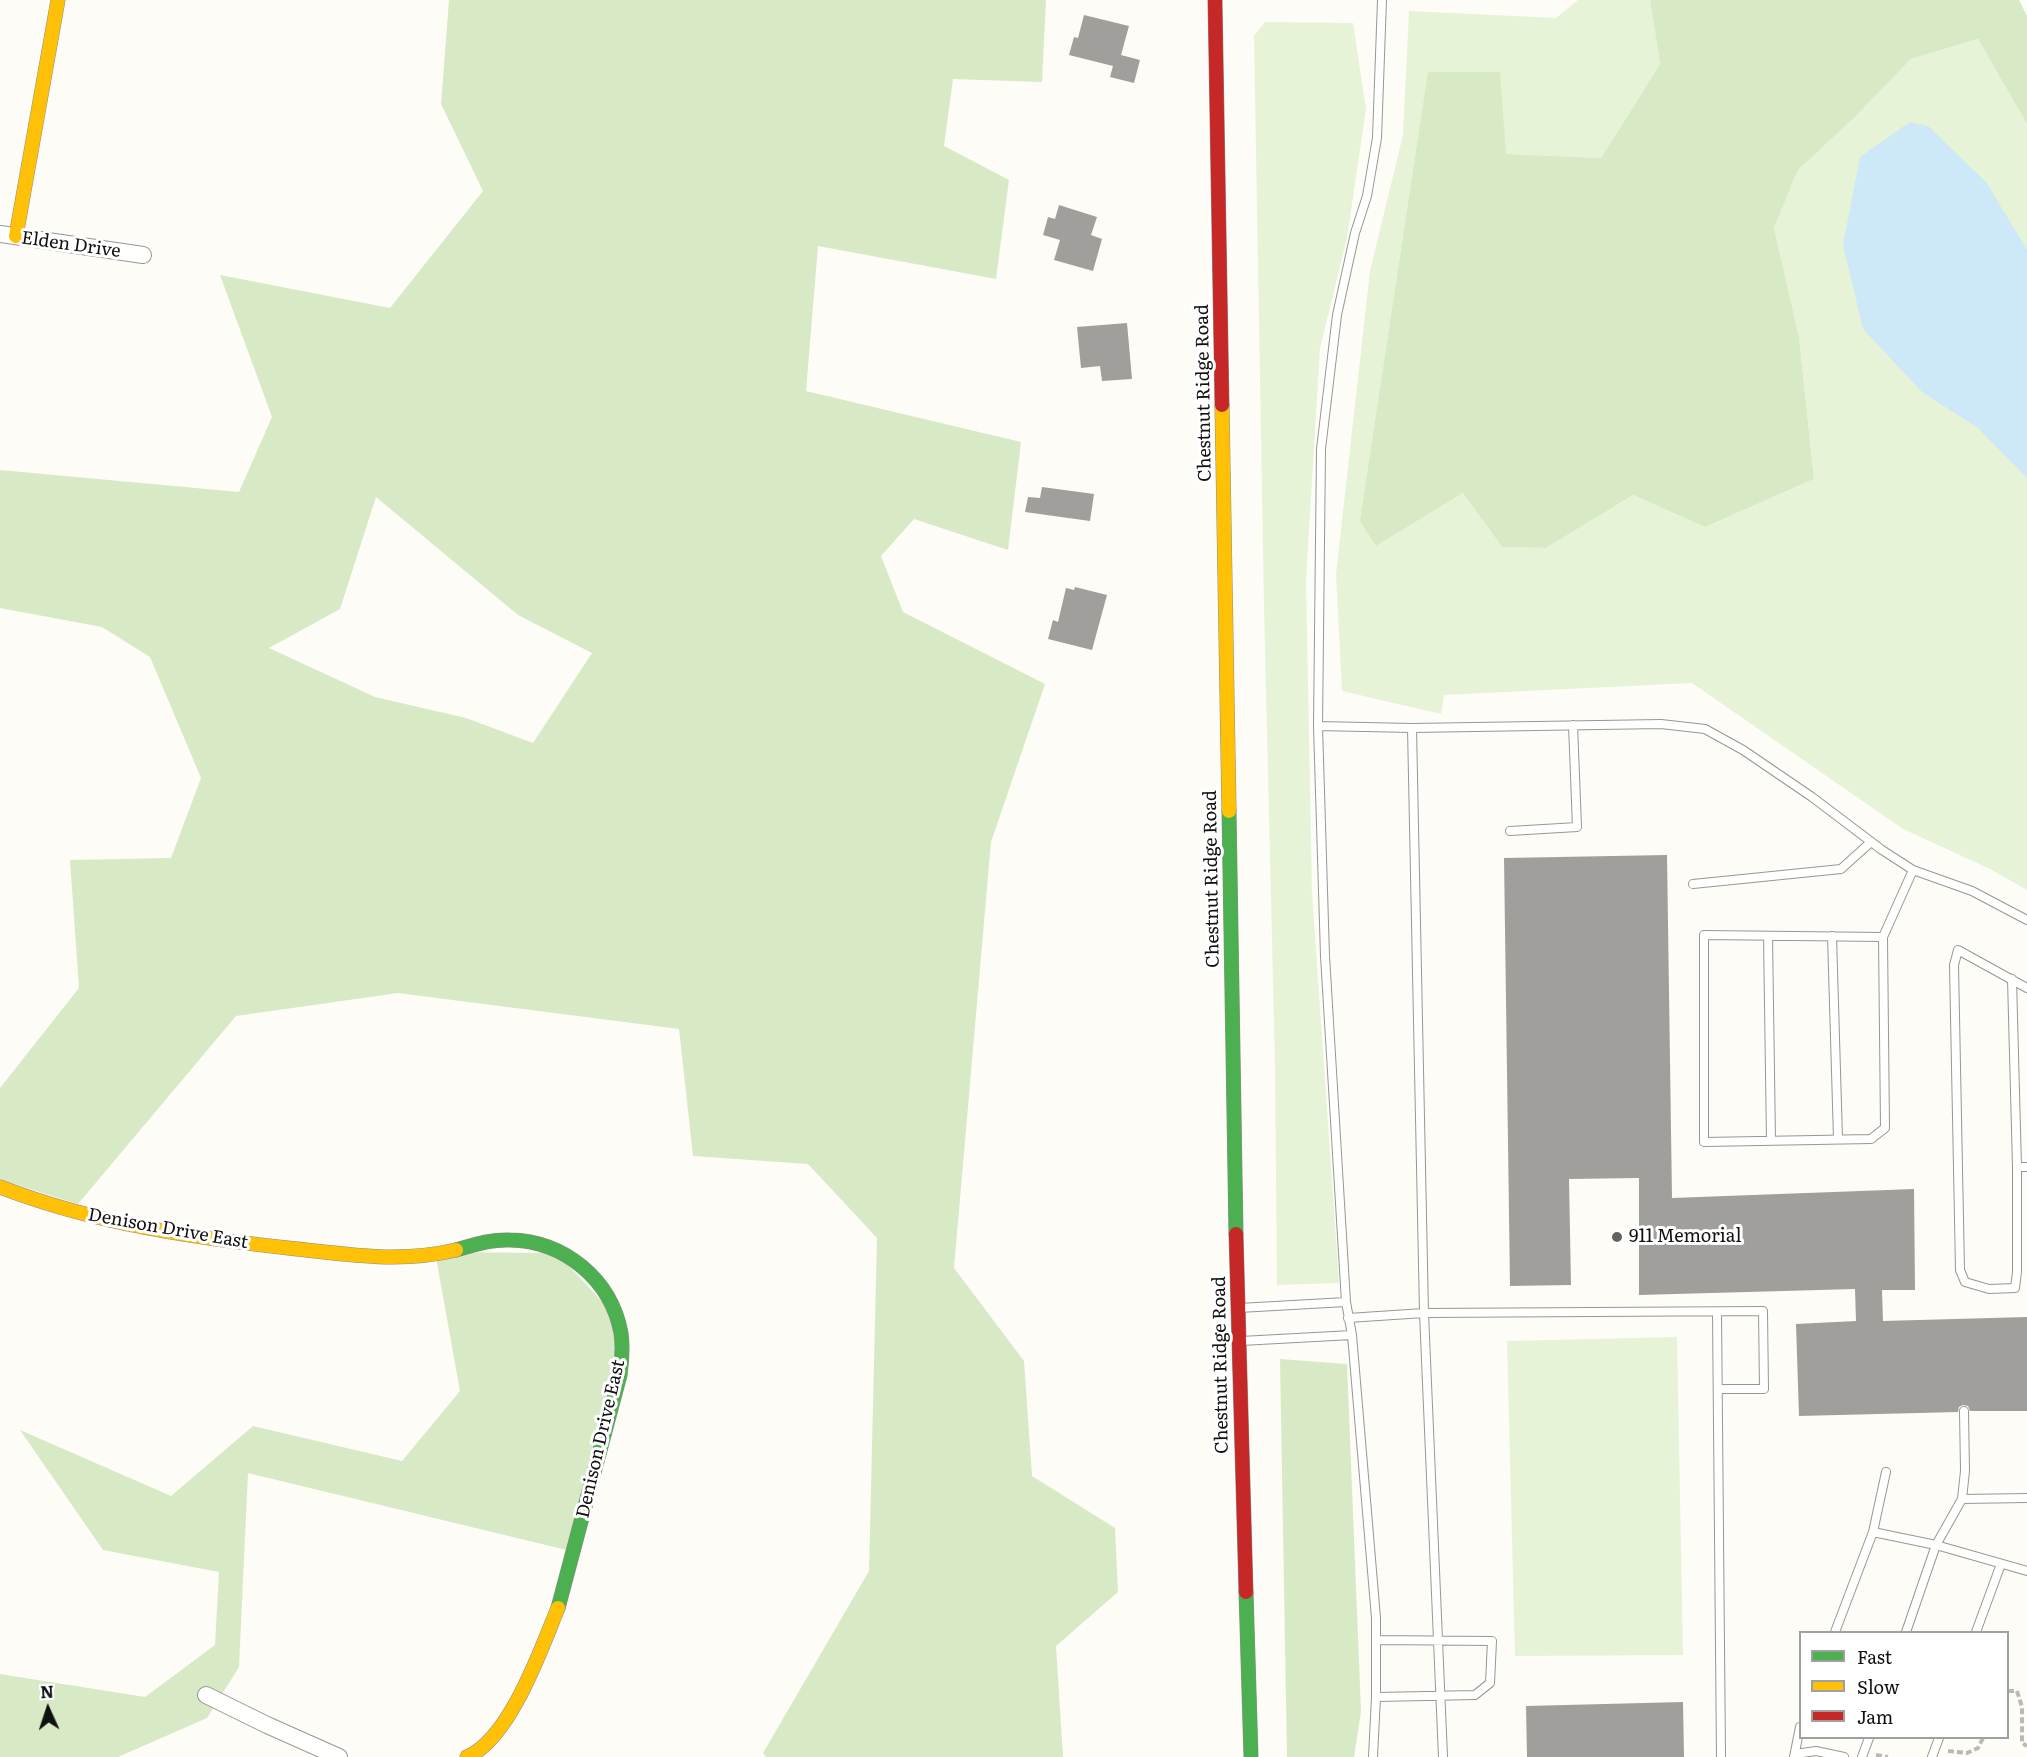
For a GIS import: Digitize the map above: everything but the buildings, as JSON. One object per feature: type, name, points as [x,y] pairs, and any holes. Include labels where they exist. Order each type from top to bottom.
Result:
[{"type":"street","points":[[8,235],[58,0]]},
{"type":"street","name":"Chestnut Ridge Road","points":[[1215,0],[1238,1342],[1251,1757]]},
{"type":"street","name":"Elden Drive","points":[[8,235],[143,255]]},
{"type":"street","name":"Denison Drive East","points":[[0,1187],[67,1210],[139,1227],[194,1237],[384,1258],[453,1251],[492,1240],[515,1239],[538,1243],[560,1251],[580,1264],[596,1279],[610,1300],[618,1322],[622,1348],[620,1375],[559,1604],[536,1662],[514,1705],[496,1732],[474,1754],[467,1757]]},
{"type":"street","points":[[206,1695],[339,1757]]},
{"type":"lane","points":[[1373,1757],[1376,1618],[1353,1335],[1346,1302],[1325,956],[1318,726],[1322,449],[1337,315],[1355,233],[1367,196],[1377,138],[1382,0]]},
{"type":"lane","points":[[1318,726],[1412,728],[1661,724],[1705,729],[1743,750],[1913,870],[1972,891],[2027,920]]},
{"type":"lane","points":[[1510,831],[1577,826],[1573,725]]},
{"type":"lane","points":[[1412,728],[1424,1312],[1443,1757]]},
{"type":"lane","points":[[1693,884],[1841,869],[1871,842]]},
{"type":"lane","points":[[1883,937],[1704,935],[1704,1142],[1871,1138],[1886,1128],[1883,937],[1913,870]]},
{"type":"lane","points":[[1768,936],[1771,1141]]},
{"type":"lane","points":[[1832,936],[1838,1139]]},
{"type":"lane","points":[[2012,979],[2017,1272],[2015,1288],[1989,1289],[1965,1282],[1960,1270],[1954,965],[1958,950],[2012,979],[2027,988]]},
{"type":"lane","points":[[2017,1167],[2027,1167]]},
{"type":"lane","points":[[1238,1308],[1346,1302]]},
{"type":"lane","points":[[1348,1318],[1424,1312],[1763,1311],[1764,1389],[1719,1389]]},
{"type":"lane","points":[[1717,1312],[1721,1757]]},
{"type":"lane","points":[[1238,1342],[1353,1335]]},
{"type":"lane","points":[[1906,1631],[1936,1545],[1962,1499],[1965,1471],[1964,1412]]},
{"type":"lane","points":[[1835,1631],[1873,1532],[1886,1472]]},
{"type":"lane","points":[[1962,1499],[2027,1498]]},
{"type":"lane","points":[[1873,1532],[1936,1545],[2027,1571]]},
{"type":"lane","points":[[1976,1631],[2001,1564]]},
{"type":"lane","points":[[1376,1640],[1492,1641],[1490,1683],[1475,1695],[1376,1697]]},
{"type":"lane","points":[[1799,1732],[1794,1755],[1816,1751],[1844,1757]]},
{"type":"lane","points":[[1862,1757],[1868,1739]]},
{"type":"lane","points":[[1932,1757],[1938,1739]]},
{"type":"path","points":[[2009,1691],[2017,1691],[2022,1707],[2022,1743],[2027,1746]]},
{"type":"path","points":[[1932,1757],[1948,1751],[1967,1753],[1973,1751],[1978,1748],[1982,1739]]},
{"type":"green space","points":[[449,0],[1046,0],[1042,82],[953,79],[944,146],[1009,180],[996,279],[818,246],[806,391],[1021,442],[1008,550],[914,519],[881,556],[903,612],[1045,684],[991,842],[954,1268],[1024,1361],[1032,1476],[1115,1528],[1118,1592],[1056,1646],[1063,1757],[766,1757],[763,1753],[869,1571],[877,1238],[808,1164],[693,1156],[679,1029],[398,993],[236,1016],[78,1204],[0,1180],[0,1088],[79,988],[70,860],[171,858],[201,778],[150,657],[102,627],[0,608],[0,470],[239,492],[272,417],[220,275],[390,308],[483,191],[441,104]],"holes":[[[376,497],[518,615],[592,653],[533,743],[466,718],[375,697],[269,648],[340,609]]]},
{"type":"green space","points":[[1578,0],[1650,0],[1660,64],[1601,158],[1506,154],[1376,546],[1463,493],[1502,547],[1546,548],[1633,495],[1705,527],[1814,479],[1799,337],[1774,228],[1798,170],[1853,119],[1911,59],[1978,39],[2027,124],[2027,890],[1990,869],[1903,829],[1692,683],[1444,695],[1441,714],[1342,691],[1336,574],[1370,271],[1403,135],[1409,11],[1556,18]]},
{"type":"green space","points":[[1650,0],[2019,0],[2027,16],[2027,124],[1978,39],[1911,59],[1853,119],[1798,170],[1774,228],[1799,337],[1814,479],[1705,527],[1633,495],[1546,548],[1502,547],[1463,493],[1376,546],[1360,521],[1428,72],[1500,72],[1506,154],[1601,158],[1660,64]]},
{"type":"green space","points":[[1265,22],[1353,23],[1366,109],[1347,238],[1320,348],[1306,580],[1312,892],[1339,1283],[1277,1285],[1275,1065],[1254,36]]},
{"type":"green space","points":[[435,1252],[557,1253],[622,1323],[579,1553],[248,1473],[239,1667],[207,1718],[118,1757],[0,1757],[0,1674],[145,1697],[215,1645],[219,1572],[103,1550],[20,1430],[171,1496],[253,1426],[402,1461],[460,1391]]},
{"type":"green space","points":[[1677,1337],[1683,1655],[1515,1656],[1507,1341]]},
{"type":"green space","points":[[1280,1359],[1347,1364],[1361,1711],[1354,1757],[1287,1757]]},
{"type":"water","points":[[1910,122],[1928,126],[1986,182],[2027,250],[2027,478],[1978,428],[1922,392],[1863,329],[1843,245],[1860,157]]},
{"type":"traffic: fast","points":[[1229,811],[1236,1234]]},
{"type":"traffic: fast","points":[[456,1250],[503,1240],[530,1242],[549,1247],[582,1267],[596,1280],[616,1314],[622,1338],[620,1375],[558,1608]]},
{"type":"traffic: fast","points":[[1246,1592],[1251,1757]]},
{"type":"traffic: slow","points":[[16,236],[58,0]]},
{"type":"traffic: slow","points":[[1222,405],[1229,811]]},
{"type":"traffic: slow","points":[[0,1187],[36,1200],[109,1220],[221,1240],[376,1257],[416,1256],[456,1250]]},
{"type":"traffic: slow","points":[[467,1757],[483,1747],[510,1713],[533,1668],[558,1608]]},
{"type":"traffic: jam","points":[[1215,0],[1222,405]]},
{"type":"traffic: jam","points":[[1236,1234],[1246,1592]]},
{"type":"place","name":"911 Memorial","points":[[1617,1237]]}]
